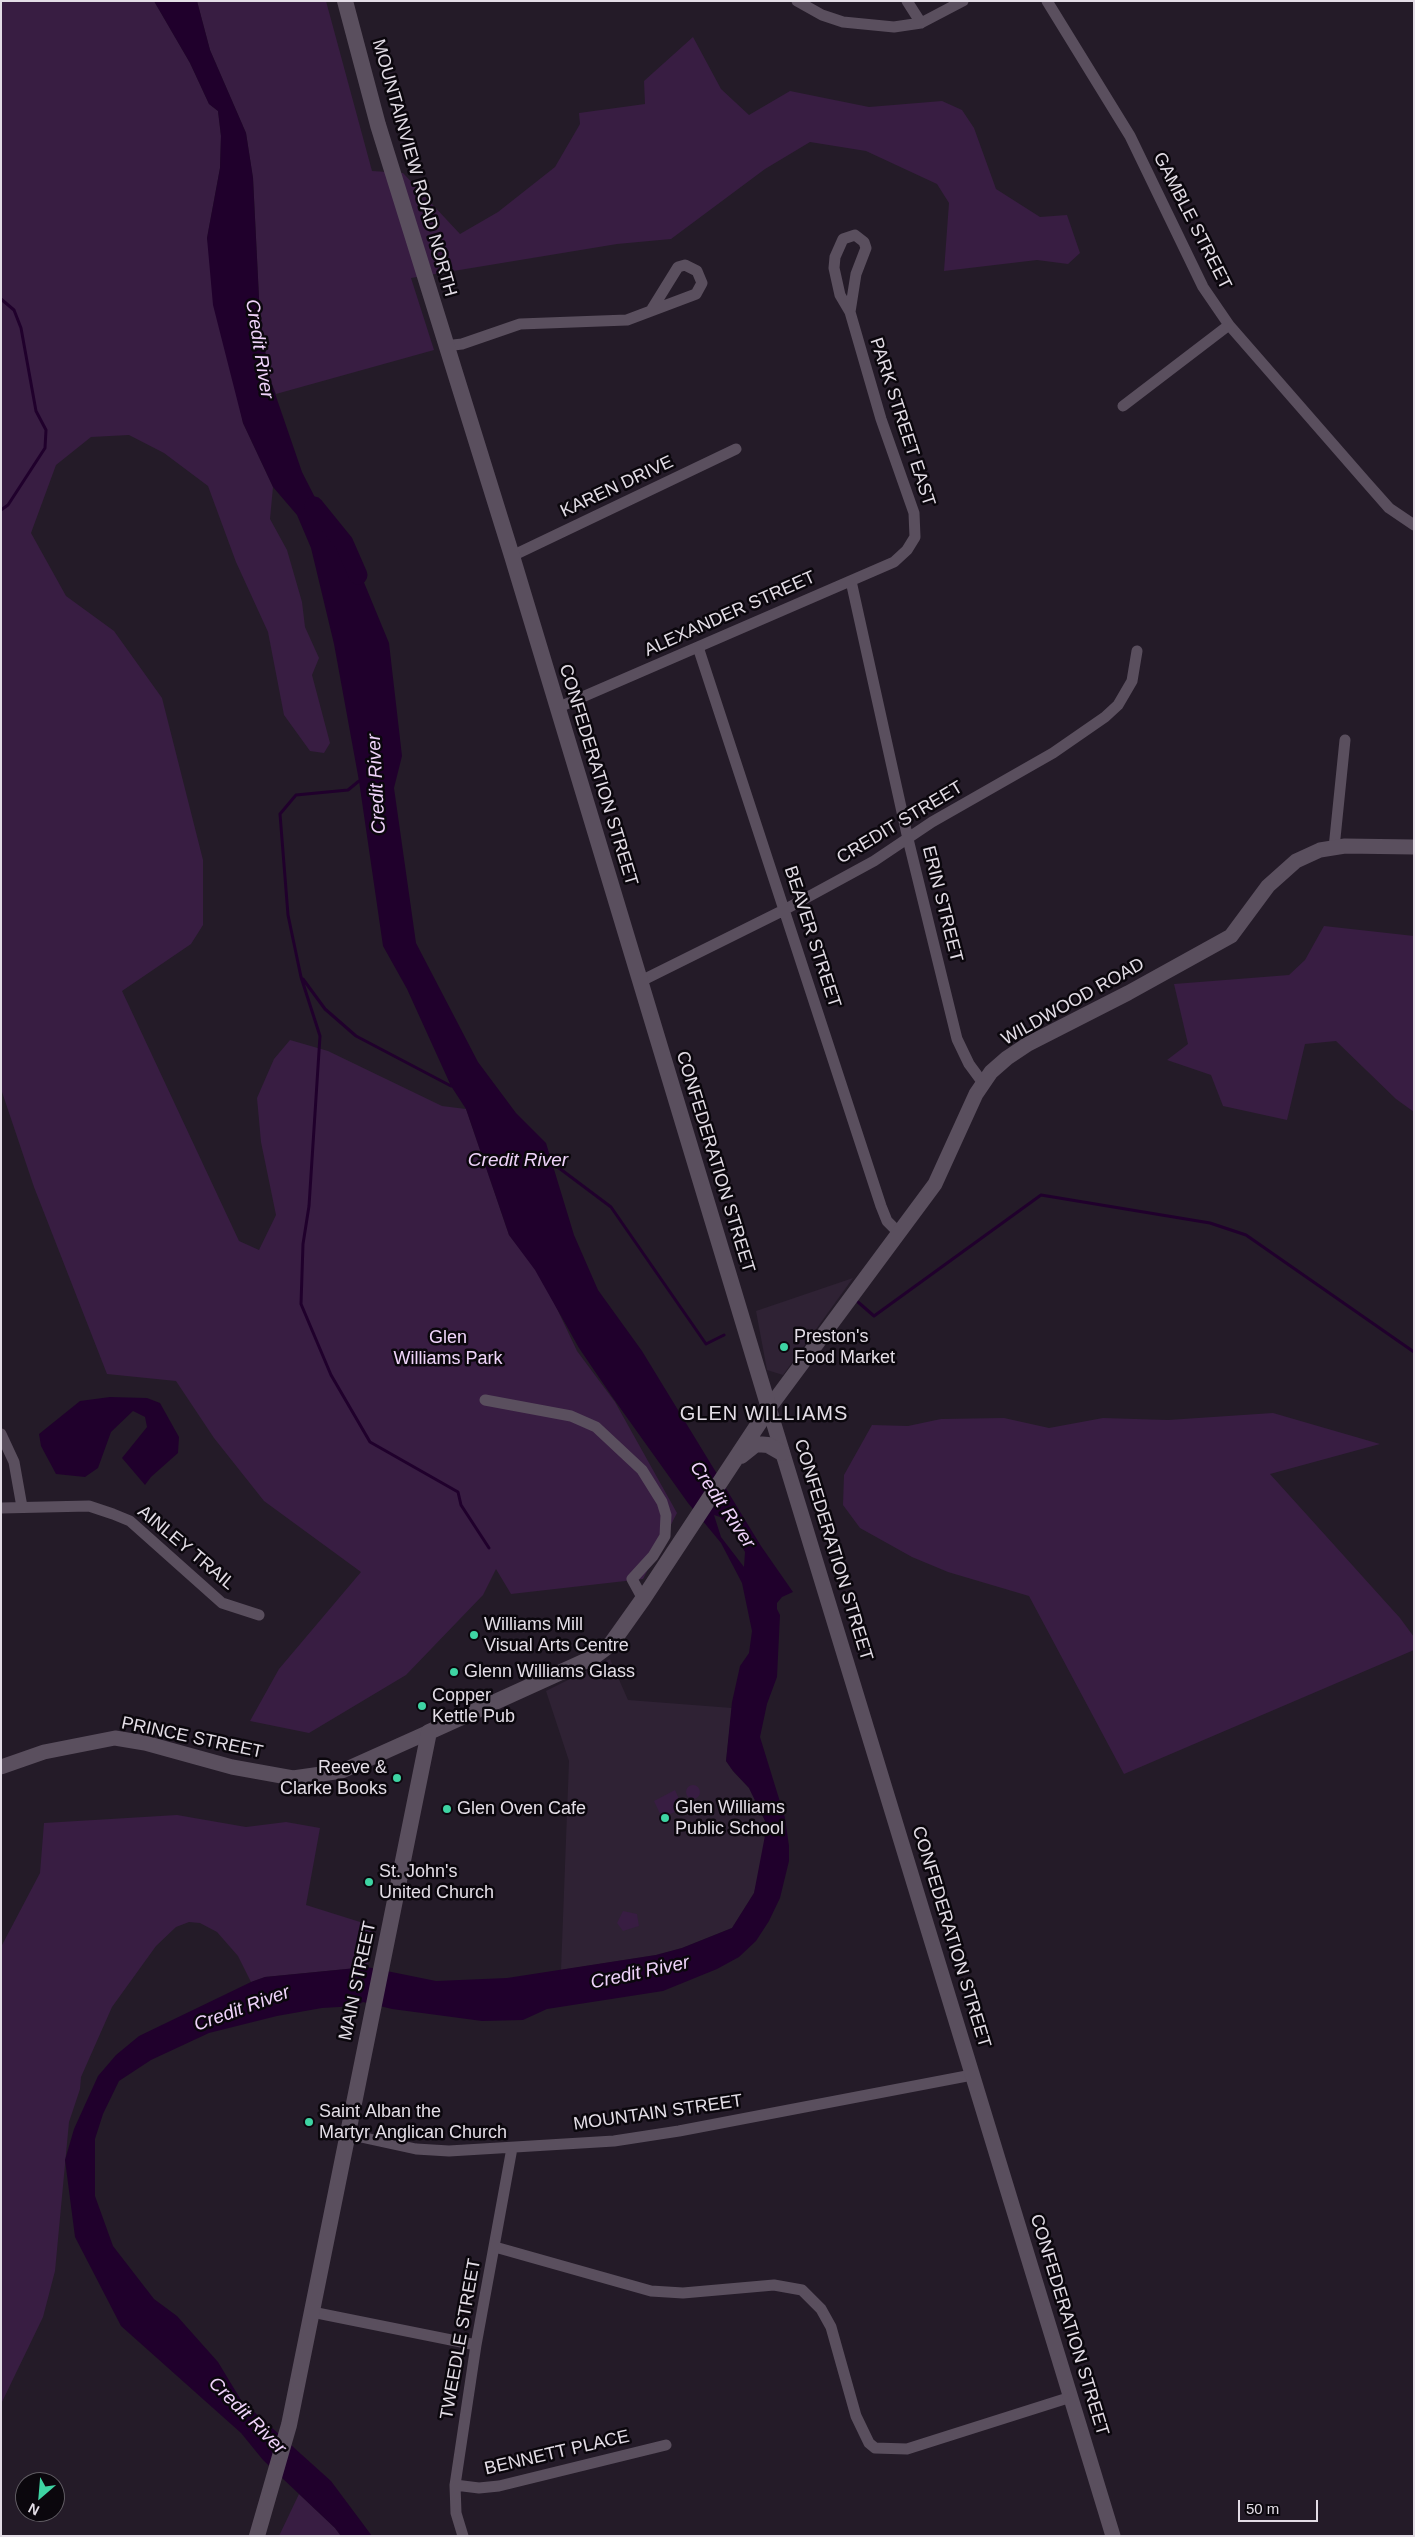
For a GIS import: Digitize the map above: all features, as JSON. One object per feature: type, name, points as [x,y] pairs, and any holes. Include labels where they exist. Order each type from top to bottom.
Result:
[{"type":"main road","name":"MOUNTAINVIEW ROAD NORTH","points":[[345,1],[378,125],[445,346]]},
{"type":"main road","name":"CONFEDERATION STREET","points":[[445,346],[512,556],[769,1408]]},
{"type":"main road","points":[[429,1732],[592,1658],[611,1644],[643,1599],[769,1408]]},
{"type":"main road","points":[[728,1470],[756,1444],[768,1445],[782,1453]]},
{"type":"main road","name":"MAIN STREET","points":[[257,2536],[289,2425],[429,1732]]},
{"type":"street","points":[[797,1],[822,15],[843,22],[894,27],[921,23],[963,1]]},
{"type":"street","points":[[907,1],[921,23]]},
{"type":"street","name":"GAMBLE STREET","points":[[1047,1],[1130,136],[1203,286],[1229,325],[1389,508],[1414,525]]},
{"type":"street","name":"PARK STREET EAST","points":[[850,312],[856,274],[866,248],[864,242],[855,235],[843,239],[835,257],[834,268],[840,295],[850,312],[881,419],[914,513],[916,530],[912,543]]},
{"type":"street","points":[[445,346],[462,344],[520,324],[627,320],[696,294],[702,283],[697,271],[685,265],[678,267],[652,309]]},
{"type":"street","points":[[1123,406],[1229,325]]},
{"type":"street","name":"KAREN DRIVE","points":[[512,556],[736,449]]},
{"type":"street","name":"ALEXANDER STREET","points":[[557,708],[894,562],[912,543]]},
{"type":"street","name":"ERIN STREET","points":[[850,581],[908,839],[957,1039],[968,1064],[983,1083]]},
{"type":"street","name":"BEAVER STREET","points":[[698,647],[881,1206],[887,1221],[899,1232]]},
{"type":"street","name":"CREDIT STREET","points":[[639,982],[784,910],[874,861],[932,822],[1054,753],[1105,717],[1118,705],[1132,681],[1137,651]]},
{"type":"street","points":[[1334,848],[1345,740]]},
{"type":"street","name":"WILDWOOD ROAD","points":[[769,1408],[936,1184],[969,1106],[983,1083],[1007,1058],[1020,1048],[1128,993],[1231,936],[1268,886],[1296,860],[1320,850],[1334,848],[1414,847]]},
{"type":"street","points":[[485,1400],[571,1416],[596,1427],[642,1470],[662,1502],[666,1515],[665,1536],[653,1556],[632,1579],[643,1599]]},
{"type":"street","name":"CONFEDERATION STREET","points":[[769,1408],[1113,2536]]},
{"type":"street","points":[[1,1434],[14,1462],[22,1507]]},
{"type":"street","name":"AINLEY TRAIL","points":[[1,1508],[89,1506],[130,1521],[222,1603],[259,1615]]},
{"type":"street","name":"PRINCE STREET","points":[[1,1767],[44,1752],[115,1738],[145,1743],[232,1767],[294,1778],[342,1771],[429,1732]]},
{"type":"street","name":"MOUNTAIN STREET","points":[[347,2134],[416,2149],[449,2151],[614,2141],[679,2131],[972,2075]]},
{"type":"street","name":"TWEEDLE STREET","points":[[463,2536],[456,2513],[455,2485],[476,2345],[512,2148]]},
{"type":"street","points":[[495,2246],[651,2291],[683,2293],[774,2285],[802,2290],[821,2309],[831,2327],[856,2416],[869,2443],[875,2448],[907,2449],[1070,2397]]},
{"type":"street","points":[[312,2312],[476,2345]]},
{"type":"street","name":"BENNETT PLACE","points":[[455,2485],[478,2488],[500,2486],[666,2445]]},
{"type":"shaded area","points":[[853,1278],[783,1375],[767,1370],[756,1311]]},
{"type":"shaded area","name":"Glen Williams Public School","points":[[610,1659],[628,1700],[732,1708],[726,1761],[749,1788],[767,1825],[761,1866],[754,1893],[732,1928],[682,1948],[656,1955],[561,1970],[569,1761],[546,1691]]},
{"type":"green space","name":"Glen Williams Park","points":[[1,1],[154,1],[190,63],[209,104],[218,111],[221,136],[220,168],[207,238],[243,423],[273,487],[270,519],[287,550],[302,602],[305,627],[319,658],[312,675],[330,743],[324,753],[310,751],[284,715],[268,632],[236,562],[208,486],[164,453],[129,435],[91,437],[56,465],[31,533],[66,596],[114,631],[162,698],[203,860],[203,925],[191,944],[122,991],[239,1241],[259,1250],[276,1215],[261,1142],[257,1098],[274,1059],[290,1040],[328,1051],[442,1106],[466,1109],[509,1235],[541,1275],[577,1351],[615,1402],[677,1513],[643,1579],[511,1594],[496,1569],[483,1595],[406,1675],[309,1733],[250,1721],[279,1669],[361,1572],[264,1501],[214,1438],[176,1381],[107,1374],[34,1187],[1,1089]]},
{"type":"green space","points":[[197,1],[326,1],[372,171],[403,173],[460,234],[498,212],[555,167],[580,124],[579,113],[645,104],[644,81],[693,37],[721,89],[749,115],[790,91],[869,107],[942,101],[962,110],[974,128],[996,189],[1040,217],[1067,215],[1080,253],[1068,264],[1037,260],[944,271],[949,203],[937,184],[866,151],[810,142],[765,169],[671,239],[617,244],[411,278],[434,350],[276,394],[269,376],[260,318],[253,178],[246,133],[210,50]]},
{"type":"green space","points":[[1324,926],[1414,936],[1414,1112],[1396,1099],[1336,1041],[1305,1044],[1287,1120],[1223,1106],[1211,1075],[1167,1060],[1188,1044],[1174,984],[1289,975],[1305,960]]},
{"type":"green space","points":[[1273,1413],[1380,1444],[1270,1474],[1400,1618],[1414,1637],[1414,1650],[1124,1774],[1029,1596],[948,1572],[912,1557],[860,1528],[843,1505],[844,1475],[872,1425],[908,1426],[941,1419],[1004,1418],[1049,1428],[1103,1418],[1168,1420]]},
{"type":"green space","points":[[690,1785],[696,1785],[700,1792],[696,1799],[690,1799],[686,1795],[686,1789]]},
{"type":"green space","points":[[675,1790],[683,1808],[662,1818],[654,1801]]},
{"type":"green space","points":[[177,1815],[246,1827],[286,1822],[320,1828],[306,1905],[376,1927],[367,1967],[265,1977],[251,1982],[238,1956],[217,1932],[200,1923],[189,1922],[176,1927],[156,1946],[112,2007],[81,2077],[80,2089],[69,2122],[55,2271],[43,2317],[1,2404],[1,1947],[40,1873],[44,1823]]},
{"type":"green space","points":[[623,1911],[637,1914],[639,1926],[623,1931],[617,1923]]},
{"type":"green space","points":[[299,2494],[335,2528],[341,2536],[279,2536]]},
{"type":"water","name":"Credit River","points":[[154,1],[197,1],[210,50],[246,133],[253,178],[260,318],[269,376],[302,472],[328,523],[356,563],[389,643],[402,756],[394,788],[416,943],[478,1062],[516,1113],[546,1143],[574,1235],[598,1290],[642,1351],[761,1546],[793,1592],[782,1597],[777,1603],[780,1615],[777,1677],[767,1704],[760,1737],[785,1818],[789,1861],[780,1898],[769,1921],[756,1941],[739,1957],[717,1969],[663,1991],[547,2009],[523,2020],[482,2021],[392,2009],[363,2002],[356,2006],[322,2008],[277,2016],[209,2033],[151,2060],[119,2081],[103,2114],[95,2139],[95,2196],[113,2246],[154,2299],[177,2316],[218,2362],[241,2400],[331,2481],[372,2536],[341,2536],[335,2528],[263,2460],[241,2433],[121,2326],[75,2237],[65,2160],[74,2129],[98,2076],[116,2055],[139,2036],[265,1977],[367,1967],[436,1981],[507,1978],[656,1955],[682,1948],[732,1928],[754,1893],[767,1825],[749,1788],[726,1761],[732,1702],[740,1666],[749,1653],[752,1631],[742,1583],[721,1543],[688,1503],[613,1398],[579,1348],[535,1270],[509,1235],[466,1109],[451,1086],[407,989],[383,946],[359,781],[334,644],[311,548],[297,515],[273,487],[243,423],[213,305],[207,238],[220,168],[221,136],[218,111],[209,104],[190,63]],"holes":[[[714,1515],[720,1517],[733,1531],[745,1552],[744,1567],[721,1537]]]},
{"type":"water","points":[[110,1397],[147,1398],[160,1403],[179,1437],[178,1453],[151,1477],[145,1485],[122,1458],[147,1427],[145,1417],[133,1411],[111,1432],[98,1468],[85,1477],[56,1474],[41,1446],[39,1434],[80,1401]]},
{"type":"waterway","points":[[1,299],[14,310],[21,328],[36,411],[46,430],[45,448],[8,505],[1,510]]},
{"type":"waterway","name":"Credit River","points":[[314,506],[344,543],[358,575]]},
{"type":"waterway","points":[[359,781],[348,790],[296,795],[280,814],[288,915],[301,977],[320,1036],[309,1206],[303,1244],[301,1304],[331,1375],[370,1442],[458,1492],[461,1505],[489,1548]]},
{"type":"waterway","points":[[303,979],[325,1009],[356,1036],[451,1086]]},
{"type":"waterway","points":[[551,1162],[611,1207],[706,1344],[724,1335]]},
{"type":"waterway","points":[[858,1302],[874,1316],[1041,1195],[1210,1223],[1246,1235],[1414,1352]]},
{"type":"place","name":"Preston's Food Market","points":[[784,1347]]},
{"type":"place","name":"Williams Mill Visual Arts Centre","points":[[474,1635]]},
{"type":"place","name":"Glenn Williams Glass","points":[[454,1672]]},
{"type":"place","name":"Copper Kettle Pub","points":[[422,1706]]},
{"type":"place","name":"Reeve & Clarke Books","points":[[397,1778]]},
{"type":"place","name":"Glen Oven Cafe","points":[[447,1809]]},
{"type":"place","name":"Glen Williams Public School","points":[[665,1818]]},
{"type":"place","name":"St. John's United Church","points":[[369,1882]]},
{"type":"place","name":"Saint Alban the Martyr Anglican Church","points":[[309,2122]]},
{"type":"district","name":"GLEN WILLIAMS","points":[[764,1414]]}]
